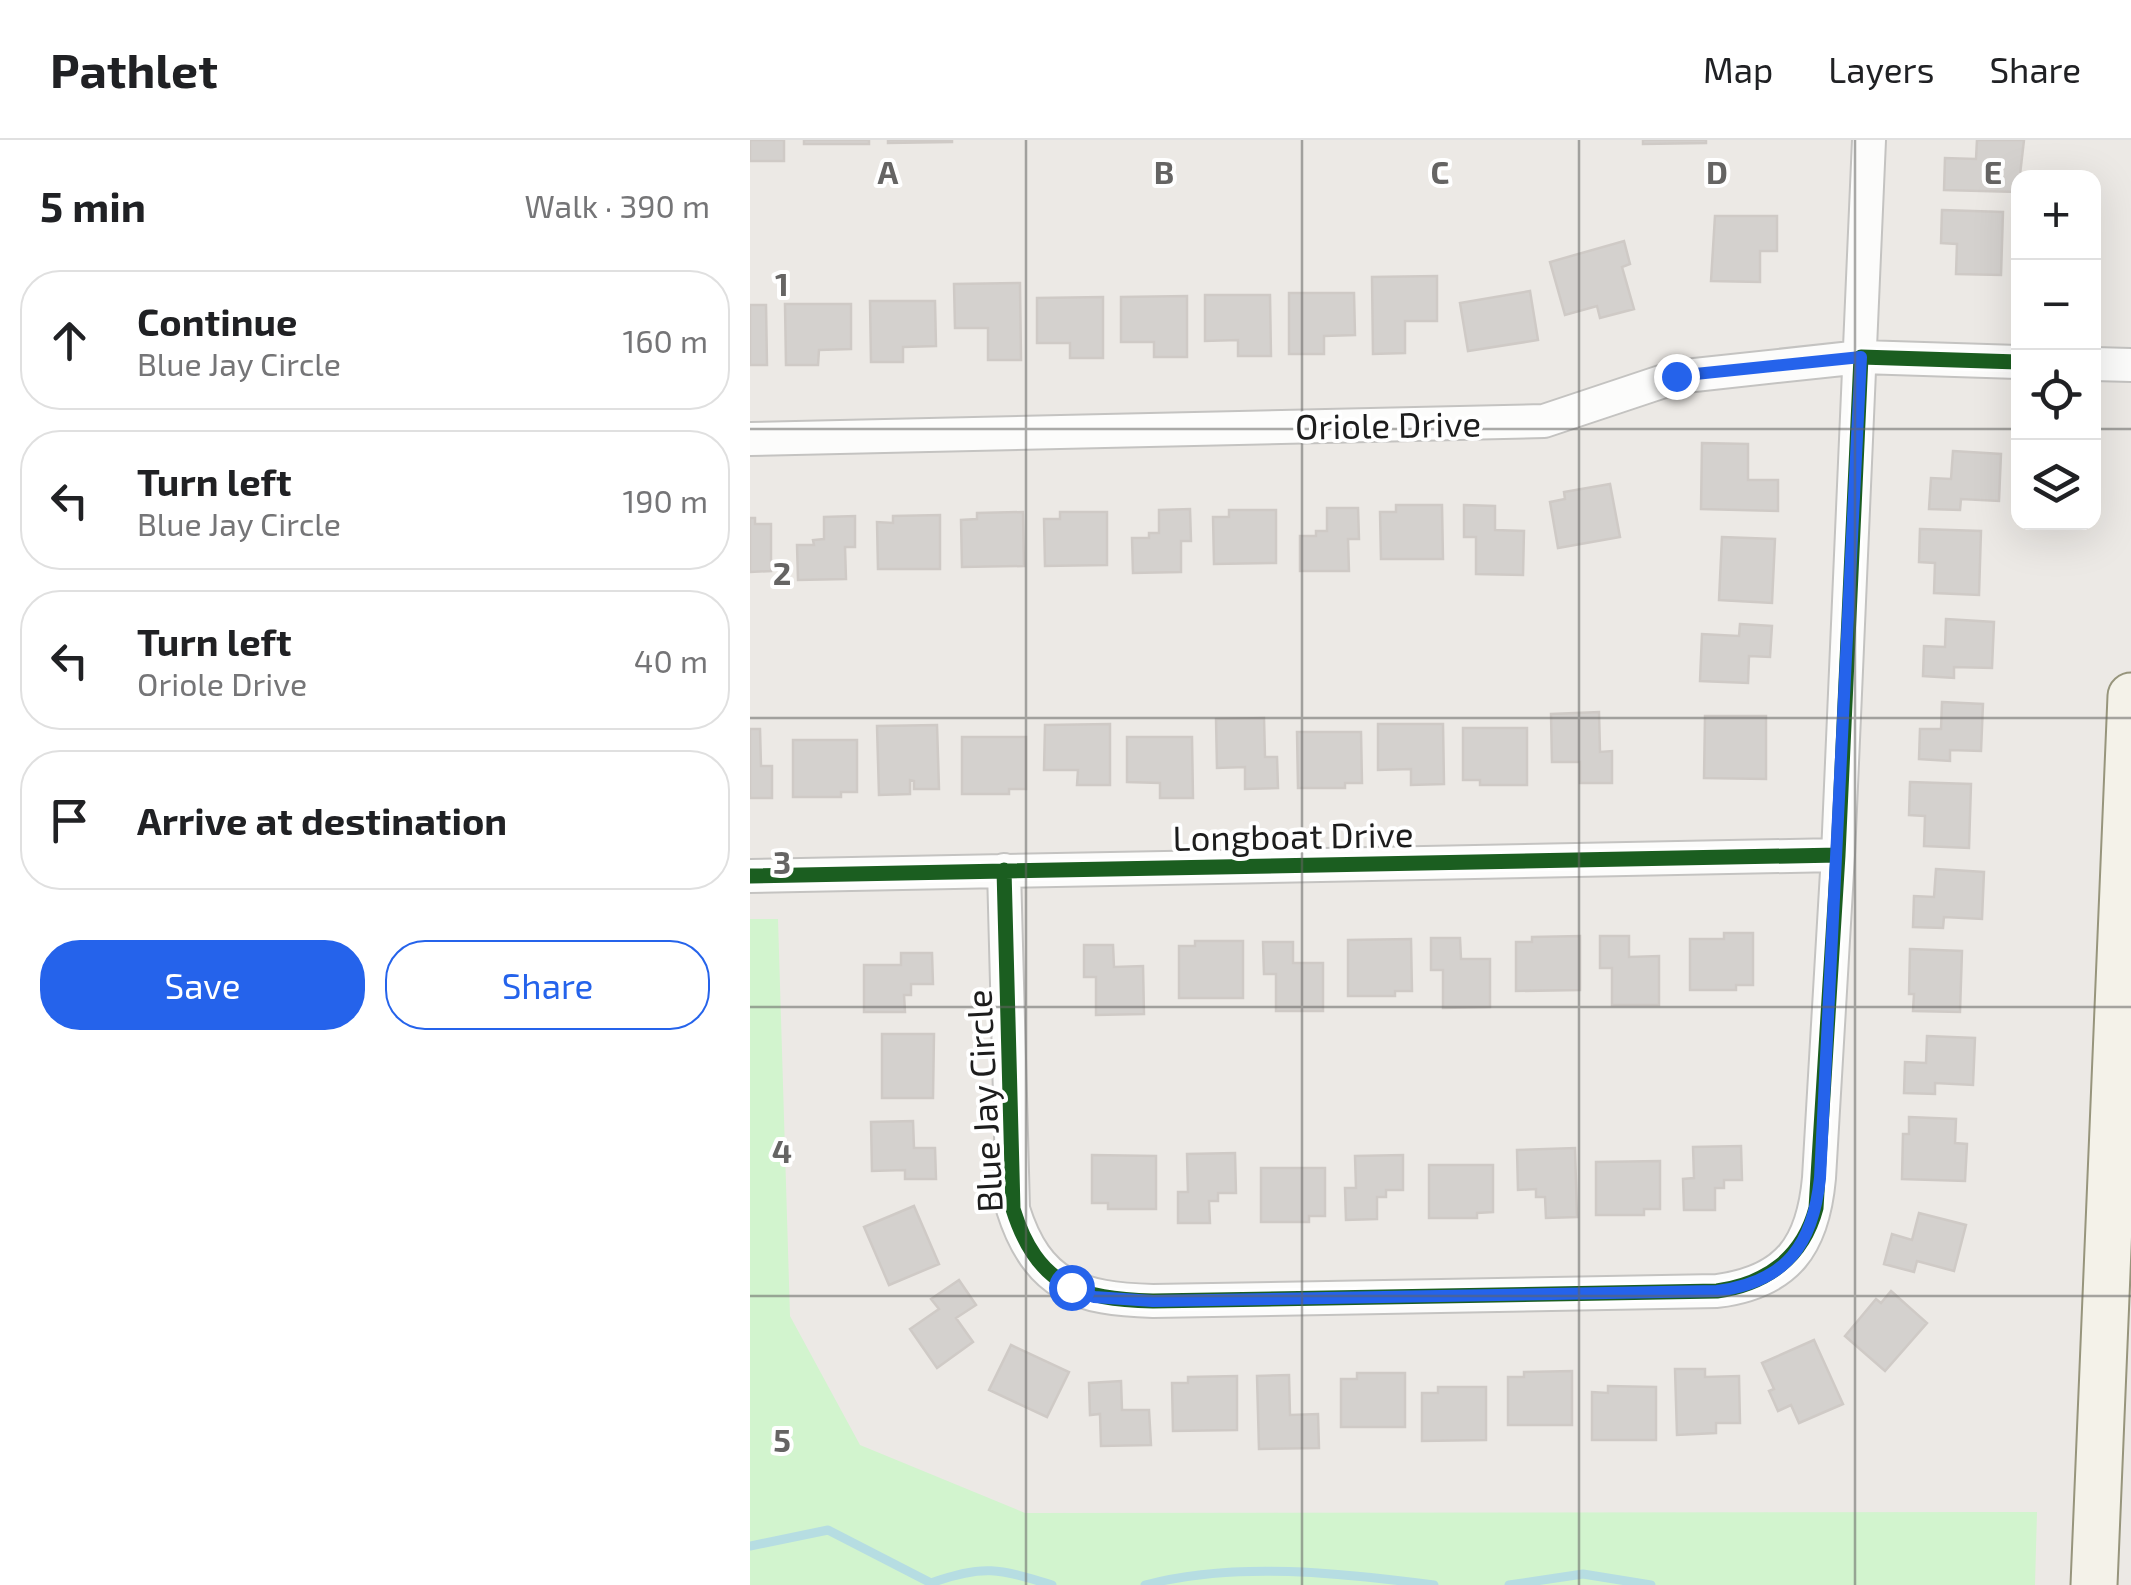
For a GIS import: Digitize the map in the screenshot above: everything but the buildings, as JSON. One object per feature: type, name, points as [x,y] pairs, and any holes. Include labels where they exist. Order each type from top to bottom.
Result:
[{"type":"street","name":"Blue Jay Circle","points":[[1004,870],[1013,1209],[1033,1256],[1071,1287],[1094,1297],[1153,1301],[1698,1292],[1753,1284],[1790,1258],[1811,1229],[1820,1178],[1869,140]]},
{"type":"street","name":"Oriole Drive","points":[[750,439],[1544,421],[1676,376],[1861,357],[2011,362]]},
{"type":"street","points":[[2101,364],[2131,365]]},
{"type":"street","points":[[2094,1585],[2131,696]]},
{"type":"street","name":"Longboat Drive","points":[[750,876],[1838,855]]},
{"type":"green space","points":[[750,919],[778,919],[790,1316],[860,1445],[1025,1513],[2037,1512],[2035,1585],[750,1585]]},
{"type":"waterway","points":[[750,1546],[828,1530],[931,1583],[965,1573],[991,1571],[1052,1585]]},
{"type":"waterway","points":[[1145,1585],[1252,1571],[1326,1573],[1434,1585]]},
{"type":"waterway","points":[[1509,1585],[1583,1574],[1651,1585]]},
{"type":"cycle path","points":[[1004,870],[1013,1209],[1035,1256],[1064,1283],[1103,1297],[1153,1301],[1717,1291],[1767,1275],[1802,1241],[1816,1208],[1838,855],[1861,357],[2011,362]]},
{"type":"cycle path","points":[[750,876],[1838,855]]},
{"type":"route","points":[[1071,1287],[1111,1300],[1153,1301],[1717,1291],[1753,1284],[1772,1273],[1802,1245],[1811,1229],[1820,1178],[1861,357],[1676,376]]}]
